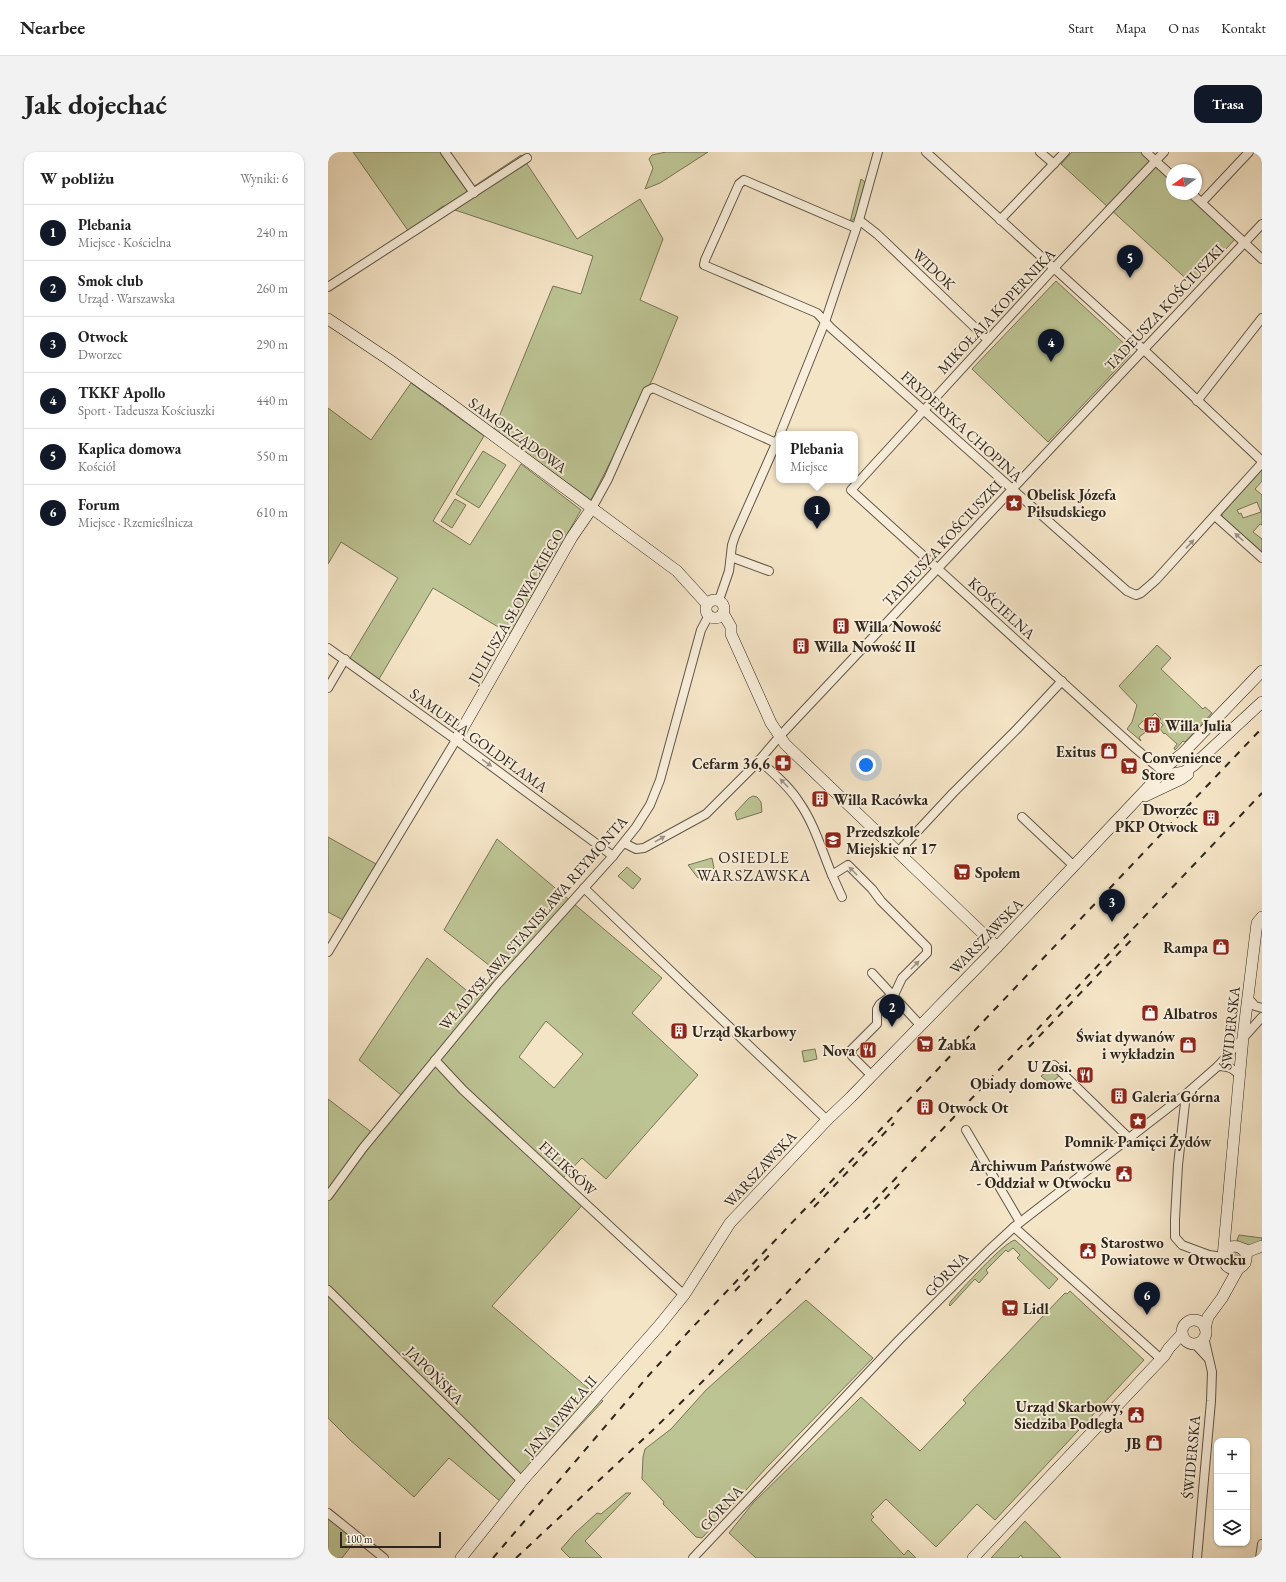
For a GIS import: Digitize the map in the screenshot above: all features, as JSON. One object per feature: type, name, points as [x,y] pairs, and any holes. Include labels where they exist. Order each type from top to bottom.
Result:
[{"type":"street","points":[[444,152],[474,193]]},
{"type":"street","points":[[782,431],[825,322],[858,224],[878,152]]},
{"type":"street","points":[[926,152],[1143,349],[1262,462]]},
{"type":"street","points":[[1040,152],[1054,164]]},
{"type":"street","points":[[1000,220],[1065,152]]},
{"type":"street","points":[[1146,152],[1166,171]]},
{"type":"street","name":"MIKOŁAJA KOPERNIKA","points":[[858,481],[1054,268],[1164,152]]},
{"type":"street","points":[[1202,202],[1249,152]]},
{"type":"street","points":[[328,287],[528,158]]},
{"type":"street","name":"WIDOK","points":[[704,266],[705,260],[739,184],[744,180],[858,224],[877,234],[988,340]]},
{"type":"street","points":[[1200,200],[1262,259]]},
{"type":"street","name":"TADEUSZA KOŚCIUSZKI","points":[[624,843],[636,849],[644,848],[704,816],[759,760],[1143,349],[1262,224]]},
{"type":"street","name":"FRYDERYKA CHOPINA","points":[[704,266],[817,313],[825,322],[1012,489],[1128,591],[1136,595],[1141,593],[1163,573],[1262,462]]},
{"type":"street","points":[[1197,401],[1262,318]]},
{"type":"street","name":"SAMORZĄDOWA","points":[[328,319],[412,376],[677,571],[687,580],[691,580],[713,601]]},
{"type":"street","name":"JULIUSZA SŁOWACKIEGO","points":[[328,952],[456,740],[572,537],[592,508],[608,479],[647,391],[653,388],[776,437]]},
{"type":"street","points":[[776,445],[735,536],[729,571],[713,601],[705,610],[716,616],[726,630],[731,634],[771,723],[779,737],[829,787],[997,947]]},
{"type":"street","name":"MIKOŁAJA KOPERNIKA","points":[[850,490],[856,483]]},
{"type":"street","name":"KOŚCIELNA","points":[[850,490],[938,568],[1165,776]]},
{"type":"street","points":[[1215,516],[1262,558]]},
{"type":"street","points":[[731,557],[769,570]]},
{"type":"street","points":[[713,601],[724,608],[716,616]]},
{"type":"street","name":"WŁADYSŁAWA STANISŁAWA REYMONTA","points":[[328,1196],[362,1148],[502,979],[624,843],[650,805],[660,780],[701,630],[716,616]]},
{"type":"street","name":"SAMUELA GOLDFLAMA","points":[[328,648],[613,856]]},
{"type":"street","points":[[328,688],[345,659]]},
{"type":"street","name":"WARSZAWSKA","points":[[684,1295],[730,1223],[827,1120],[921,1026],[1138,800],[1165,776],[1183,753],[1262,671]]},
{"type":"street","points":[[898,852],[953,792],[1011,735],[1062,681]]},
{"type":"street","name":"WARSZAWSKA","points":[[1165,776],[1185,777],[1194,765],[1262,702]]},
{"type":"street","points":[[1183,753],[1183,761],[1194,765]]},
{"type":"street","points":[[759,760],[785,784],[800,802],[810,821],[842,897]]},
{"type":"street","points":[[1022,817],[1074,866]]},
{"type":"street","points":[[832,875],[848,865],[872,889],[881,901],[928,947],[927,953],[902,978],[896,992],[882,1001],[878,1007],[877,1024],[851,1050],[852,1056],[872,1075]]},
{"type":"street","points":[[584,888],[827,1120]]},
{"type":"street","name":"ŚWIDERSKA","points":[[1219,1297],[1228,1271],[1225,1258],[1225,1224],[1228,1213],[1243,1037],[1257,923],[1262,917]]},
{"type":"street","points":[[872,973],[921,1026]]},
{"type":"street","points":[[1248,998],[1255,1006],[1262,1008]]},
{"type":"street","name":"GÓRNA","points":[[693,1558],[899,1340],[1017,1225],[1186,1094],[1218,1066],[1262,1017]]},
{"type":"street","name":"FELIKSÓW","points":[[435,1060],[464,1090],[684,1295]]},
{"type":"street","points":[[1054,1065],[1129,1138]]},
{"type":"street","points":[[1218,1066],[1227,1066],[1234,1069],[1240,1076]]},
{"type":"street","points":[[1186,1094],[1178,1165],[1175,1237],[1182,1245],[1209,1255],[1225,1258],[1232,1269],[1241,1266],[1262,1254]]},
{"type":"street","points":[[966,1130],[1017,1225],[1163,1358]]},
{"type":"street","name":"ŚWIDERSKA","points":[[1228,1213],[1232,1237],[1240,1247]]},
{"type":"street","points":[[1225,1258],[1230,1247],[1240,1247],[1250,1251],[1258,1249],[1262,1246]]},
{"type":"street","points":[[1208,1358],[1188,1340],[1182,1328],[1185,1324],[1202,1316],[1219,1297],[1247,1256],[1240,1247]]},
{"type":"street","name":"JAPOŃSKA","points":[[328,1290],[522,1481]]},
{"type":"street","name":"JANA PAWŁA II","points":[[461,1558],[522,1481],[658,1327],[684,1295]]},
{"type":"street","points":[[1188,1340],[1199,1343],[1204,1333],[1208,1317],[1219,1297]]},
{"type":"street","points":[[1194,1320],[1200,1322],[1204,1333]]},
{"type":"street","name":"ŚWIDERSKA","points":[[1197,1558],[1211,1401],[1212,1372],[1204,1333]]},
{"type":"street","points":[[972,1558],[1163,1358],[1188,1340]]},
{"type":"street","points":[[328,1513],[384,1558]]},
{"type":"street","points":[[1260,1558],[1262,1544]]},
{"type":"green space","points":[[353,152],[449,152],[473,187],[521,155],[577,239],[640,199],[663,239],[640,300],[678,317],[653,378],[591,500],[494,429],[553,286],[581,294],[593,256],[443,206],[409,232]]},
{"type":"green space","points":[[666,152],[708,152],[660,183],[645,189],[653,168],[649,159],[652,155]]},
{"type":"green space","points":[[1072,152],[1142,152],[1166,174],[1166,200],[1194,200],[1236,238],[1193,285],[1061,164]]},
{"type":"green space","points":[[861,179],[865,182],[856,216],[850,222]]},
{"type":"green space","points":[[1056,281],[1129,348],[1130,355],[1048,442],[972,369]]},
{"type":"green space","points":[[411,383],[484,436],[433,521],[470,545],[521,464],[581,510],[510,634],[433,588],[379,679],[350,658],[398,578],[341,542],[328,564],[328,408],[371,440]]},
{"type":"green space","points":[[483,451],[506,465],[479,508],[456,494]]},
{"type":"green space","points":[[1262,469],[1262,481],[1255,489],[1262,495],[1262,525],[1260,524],[1253,532],[1262,539],[1262,553],[1222,517],[1222,514]],"holes":[[[1257,502],[1261,512],[1243,518],[1241,513],[1239,514],[1237,510]]]},
{"type":"green space","points":[[455,499],[466,505],[452,528],[441,521]]},
{"type":"green space","points":[[1157,645],[1171,658],[1161,669],[1203,709],[1205,707],[1212,713],[1185,742],[1183,741],[1175,750],[1174,748],[1177,744],[1160,729],[1163,725],[1159,721],[1161,719],[1155,713],[1148,720],[1146,718],[1138,726],[1147,731],[1139,737],[1141,741],[1127,729],[1132,722],[1137,705],[1119,686]]},
{"type":"green space","points":[[753,796],[757,797],[761,802],[762,812],[737,820],[735,813],[749,798]]},
{"type":"green space","points":[[328,837],[376,864],[343,920],[328,912]]},
{"type":"green space","points":[[497,839],[662,978],[632,1013],[698,1075],[606,1179],[582,1158],[562,1179],[585,1202],[492,1306],[603,1401],[526,1484],[507,1507],[449,1458],[414,1497],[349,1439],[328,1418],[328,1099],[374,1134],[401,1095],[359,1060],[427,958],[477,999],[499,973],[444,930]],"holes":[[[546,1021],[583,1054],[554,1088],[519,1057]]]},
{"type":"green space","points":[[712,858],[714,868],[709,874],[698,878],[688,865]]},
{"type":"green space","points":[[627,867],[641,879],[633,889],[618,876]]},
{"type":"green space","points":[[815,1049],[817,1059],[804,1062],[802,1051]]},
{"type":"green space","points":[[1052,1068],[1060,1075],[1050,1084],[1041,1076]]},
{"type":"green space","points":[[1239,1235],[1262,1238],[1262,1240],[1256,1247],[1247,1247],[1237,1240]]},
{"type":"green space","points":[[1015,1240],[1058,1279],[1049,1289],[1017,1258],[1020,1255],[1013,1248],[1008,1252],[1006,1250],[986,1270],[988,1273],[979,1283],[975,1279],[950,1306],[949,1305],[956,1295],[993,1257]]},
{"type":"green space","points":[[1233,1251],[1241,1253],[1241,1261],[1235,1264],[1230,1262],[1228,1257]]},
{"type":"green space","points":[[1070,1291],[1144,1360],[995,1520],[977,1504],[936,1547],[886,1499],[871,1514],[874,1517],[871,1520],[904,1555],[908,1550],[916,1558],[756,1558],[729,1533],[753,1503],[861,1397],[920,1451],[966,1403],[963,1400],[1065,1293],[1067,1294]]},
{"type":"green space","points":[[806,1300],[873,1358],[768,1466],[702,1538],[696,1537],[663,1504],[664,1502],[642,1479],[645,1449],[671,1429],[706,1390]]},
{"type":"green space","points":[[626,1493],[631,1493],[585,1541],[602,1558],[570,1558],[561,1549],[575,1533],[597,1513],[601,1514]]},
{"type":"green space","points":[[328,1517],[356,1540],[342,1558],[328,1558]]},
{"type":"green space","points":[[1025,1521],[1061,1558],[1023,1558],[1021,1555],[1018,1558],[991,1558]]},
{"type":"railway","points":[[493,1558],[649,1375],[690,1330],[1262,728]]},
{"type":"railway","points":[[516,1558],[653,1430],[704,1380],[1262,793]]},
{"type":"railway","points":[[1029,1047],[1135,936]]},
{"type":"railway","points":[[814,1207],[894,1123]]},
{"type":"railway","points":[[865,1219],[904,1179]]},
{"type":"railway","points":[[735,1291],[772,1252]]},
{"type":"place","name":"Kaplica domowa","points":[[1130,278]]},
{"type":"place","name":"TKKF Apollo","points":[[1051,362]]},
{"type":"place","name":"Obelisk Józefa Piłsudskiego","points":[[1014,503]]},
{"type":"place","name":"Plebania","points":[[817,529]]},
{"type":"place","name":"Willa Nowość","points":[[841,626]]},
{"type":"place","name":"Willa Nowość II","points":[[801,646]]},
{"type":"place","name":"Willa Julia","points":[[1152,725]]},
{"type":"place","name":"Exitus","points":[[1109,751]]},
{"type":"place","name":"Cefarm 36,6","points":[[783,763]]},
{"type":"place","name":"Convenience Store","points":[[1129,766]]},
{"type":"place","name":"Willa Racówka","points":[[820,799]]},
{"type":"place","name":"Dworzec PKP Otwock","points":[[1211,818]]},
{"type":"place","name":"Przedszkole Miejskie nr 17","points":[[833,840]]},
{"type":"place","name":"Społem","points":[[962,872]]},
{"type":"place","name":"Otwock","points":[[1112,922]]},
{"type":"place","name":"Rampa","points":[[1221,947]]},
{"type":"place","name":"Albatros","points":[[1150,1013]]},
{"type":"place","name":"Smok club","points":[[892,1027]]},
{"type":"place","name":"Urząd Skarbowy","points":[[679,1031]]},
{"type":"place","name":"Żabka","points":[[925,1044]]},
{"type":"place","name":"Świat dywanów i wykładzin","points":[[1188,1045]]},
{"type":"place","name":"Nova","points":[[868,1050]]},
{"type":"place","name":"U Zosi. Obiady domowe","points":[[1085,1075]]},
{"type":"place","name":"Galeria Górna","points":[[1119,1096]]},
{"type":"place","name":"Otwock Ot","points":[[925,1107]]},
{"type":"place","name":"Pomnik Pamięci Żydów","points":[[1138,1121]]},
{"type":"place","name":"Archiwum Państwowe - Oddział w Otwocku","points":[[1124,1174]]},
{"type":"place","name":"Starostwo Powiatowe w Otwocku","points":[[1088,1251]]},
{"type":"place","name":"Lidl","points":[[1010,1308]]},
{"type":"place","name":"Forum","points":[[1147,1315]]},
{"type":"place","name":"Urząd Skarbowy, Siedziba Podległa","points":[[1136,1415]]},
{"type":"place","name":"JB","points":[[1154,1443]]},
{"type":"district","name":"OSIEDLE WARSZAWSKA","points":[[754,866]]}]
